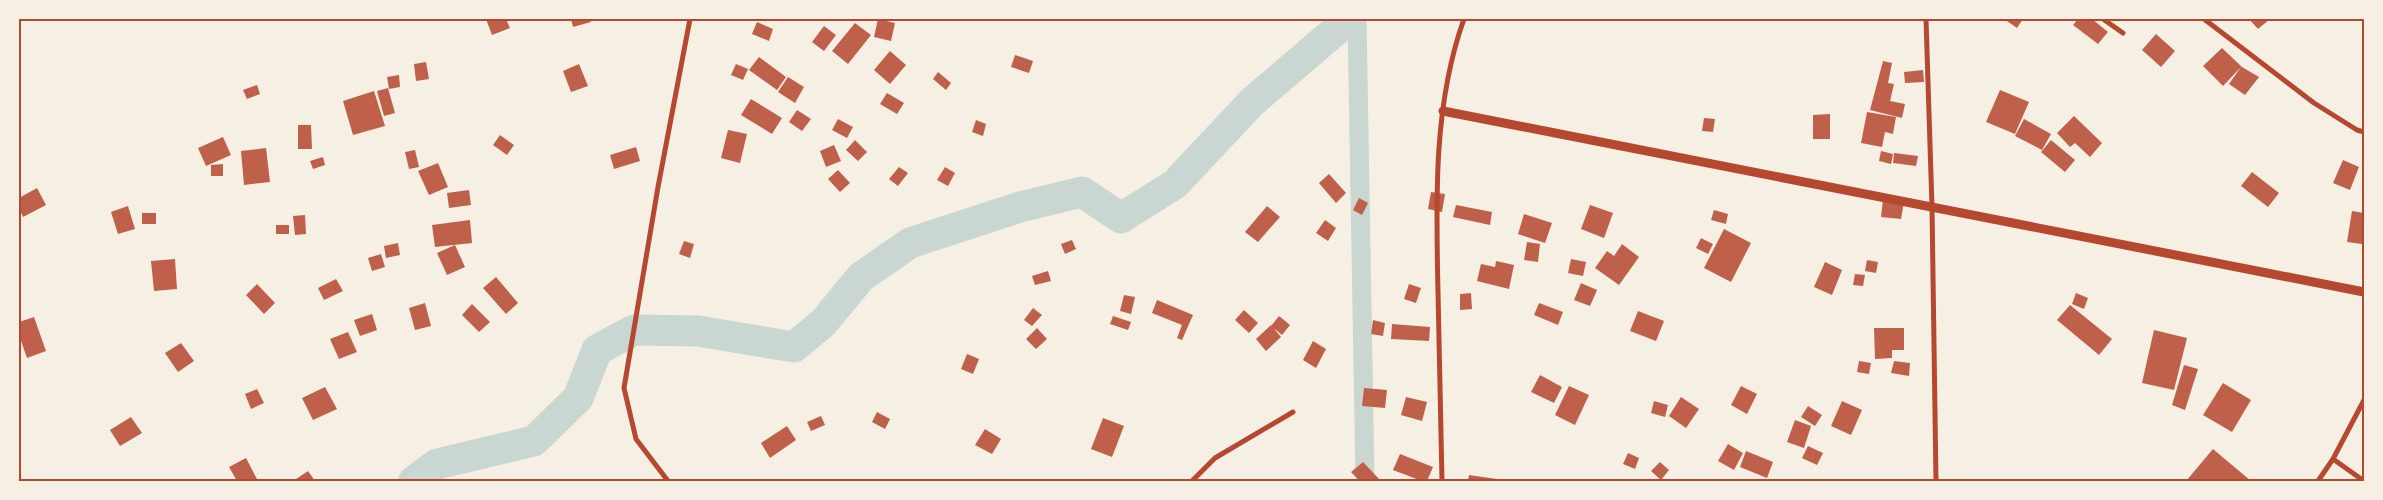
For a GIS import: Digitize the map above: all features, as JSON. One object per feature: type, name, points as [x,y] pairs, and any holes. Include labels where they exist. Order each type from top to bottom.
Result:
[{"type":"street","points":[[668,481],[636,439],[624,388],[658,187],[690,19]]},
{"type":"street","points":[[1442,481],[1436,202],[1443,111],[1456,40],[1464,19]]},
{"type":"street","points":[[1926,19],[1932,207],[1936,481]]},
{"type":"street","points":[[2103,19],[2123,33]]},
{"type":"street","points":[[2204,19],[2314,103],[2357,130],[2364,132]]},
{"type":"street","points":[[1443,111],[2364,292]]},
{"type":"street","points":[[2318,481],[2333,459],[2364,400]]},
{"type":"street","points":[[1192,481],[1215,458],[1293,412]]},
{"type":"street","points":[[2333,459],[2364,481]]},
{"type":"building","points":[[486,19],[506,19],[510,28],[492,35]]},
{"type":"building","points":[[571,19],[590,19],[591,22],[573,27]]},
{"type":"building","points":[[878,19],[895,23],[891,41],[874,37]]},
{"type":"building","points":[[2004,19],[2023,19],[2017,28]]},
{"type":"building","points":[[2078,19],[2092,19],[2108,32],[2098,44],[2073,25]]},
{"type":"building","points":[[2249,19],[2270,19],[2258,29]]},
{"type":"building","points":[[757,22],[773,29],[769,41],[752,34]]},
{"type":"building","points":[[855,23],[871,35],[848,64],[832,51]]},
{"type":"building","points":[[824,26],[836,35],[824,51],[812,42]]},
{"type":"building","points":[[2156,34],[2175,51],[2161,67],[2142,50]]},
{"type":"building","points":[[2222,48],[2242,67],[2259,77],[2245,95],[2229,84],[2241,67],[2223,86],[2203,66]]},
{"type":"building","points":[[890,51],[906,65],[890,84],[874,70]]},
{"type":"building","points":[[1015,55],[1033,61],[1029,73],[1011,67]]},
{"type":"building","points":[[759,57],[786,77],[777,90],[749,70]]},
{"type":"building","points":[[1883,61],[1892,63],[1888,83],[1894,84],[1890,101],[1905,104],[1902,118],[1870,110]]},
{"type":"building","points":[[426,62],[429,79],[416,81],[414,64]]},
{"type":"building","points":[[579,64],[588,86],[571,92],[563,71]]},
{"type":"building","points":[[736,64],[748,69],[743,80],[731,75]]},
{"type":"building","points":[[1923,70],[1924,82],[1905,83],[1904,72]]},
{"type":"building","points":[[938,72],[951,83],[946,90],[933,79]]},
{"type":"building","points":[[399,75],[400,87],[389,89],[387,77]]},
{"type":"building","points":[[788,77],[804,87],[795,103],[778,92]]},
{"type":"building","points":[[257,85],[260,94],[247,99],[243,90]]},
{"type":"building","points":[[388,88],[395,113],[384,116],[377,91]]},
{"type":"building","points":[[2000,90],[2029,102],[2015,134],[1986,122]]},
{"type":"building","points":[[374,91],[385,126],[353,135],[343,101]]},
{"type":"building","points":[[887,93],[904,103],[897,114],[880,104]]},
{"type":"building","points":[[751,99],[782,118],[772,134],[741,115]]},
{"type":"building","points":[[797,110],[811,119],[802,131],[789,122]]},
{"type":"building","points":[[1867,112],[1896,117],[1893,134],[1885,132],[1882,147],[1861,143]]},
{"type":"building","points":[[1830,114],[1830,139],[1813,139],[1813,115]]},
{"type":"building","points":[[2074,116],[2102,143],[2090,157],[2075,143],[2070,147],[2057,133]]},
{"type":"building","points":[[1704,118],[1715,119],[1713,132],[1702,131]]},
{"type":"building","points":[[838,119],[853,127],[847,138],[832,130]]},
{"type":"building","points":[[2024,119],[2051,134],[2042,150],[2015,136]]},
{"type":"building","points":[[976,120],[986,124],[983,136],[972,132]]},
{"type":"building","points":[[298,125],[311,125],[312,149],[298,149]]},
{"type":"building","points":[[728,130],[747,134],[740,163],[721,158]]},
{"type":"building","points":[[500,135],[514,145],[507,155],[493,145]]},
{"type":"building","points":[[223,137],[231,155],[206,166],[198,148]]},
{"type":"building","points":[[855,140],[867,152],[858,161],[846,150]]},
{"type":"building","points":[[2051,140],[2075,160],[2065,172],[2041,152]]},
{"type":"building","points":[[834,145],[841,161],[826,167],[820,151]]},
{"type":"building","points":[[636,147],[640,161],[614,169],[610,155]]},
{"type":"building","points":[[266,148],[270,182],[244,185],[241,151]]},
{"type":"building","points":[[415,150],[419,167],[409,169],[405,152]]},
{"type":"building","points":[[1881,151],[1893,154],[1891,164],[1879,161]]},
{"type":"building","points":[[1894,153],[1918,156],[1916,166],[1893,163]]},
{"type":"building","points":[[323,157],[325,165],[313,169],[310,161]]},
{"type":"building","points":[[2343,160],[2359,167],[2350,190],[2333,183]]},
{"type":"building","points":[[438,163],[448,187],[429,195],[418,171]]},
{"type":"building","points":[[223,164],[223,176],[211,176],[211,165]]},
{"type":"building","points":[[899,167],[908,173],[898,186],[889,179]]},
{"type":"building","points":[[945,167],[955,173],[948,186],[937,180]]},
{"type":"building","points":[[838,170],[850,183],[840,192],[828,179]]},
{"type":"building","points":[[2252,172],[2279,193],[2268,207],[2241,186]]},
{"type":"building","points":[[1329,174],[1346,193],[1336,203],[1319,183]]},
{"type":"building","points":[[37,188],[46,205],[23,217],[19,208],[19,198]]},
{"type":"building","points":[[469,190],[471,205],[449,208],[447,193]]},
{"type":"building","points":[[1431,192],[1445,194],[1442,212],[1428,209]]},
{"type":"building","points":[[1359,198],[1368,203],[1362,215],[1353,210]]},
{"type":"building","points":[[1883,199],[1904,202],[1901,219],[1881,217]]},
{"type":"building","points":[[1456,205],[1492,212],[1490,225],[1453,217]]},
{"type":"building","points":[[1590,205],[1613,213],[1604,238],[1581,229]]},
{"type":"building","points":[[128,206],[135,229],[118,234],[111,212]]},
{"type":"building","points":[[1267,206],[1280,217],[1258,242],[1245,232]]},
{"type":"building","points":[[1714,210],[1728,214],[1726,224],[1711,220]]},
{"type":"building","points":[[2352,211],[2364,213],[2362,244],[2347,242]]},
{"type":"building","points":[[142,213],[156,213],[156,224],[142,224]]},
{"type":"building","points":[[1524,214],[1552,223],[1545,243],[1518,234]]},
{"type":"building","points":[[305,215],[306,234],[295,235],[293,216]]},
{"type":"building","points":[[470,220],[472,243],[435,247],[432,225]]},
{"type":"building","points":[[1325,220],[1336,228],[1328,241],[1316,233]]},
{"type":"building","points":[[276,225],[289,225],[289,234],[276,234]]},
{"type":"building","points":[[1724,229],[1751,243],[1731,282],[1704,268]]},
{"type":"building","points":[[1701,238],[1713,244],[1708,254],[1696,248]]},
{"type":"building","points":[[1072,240],[1076,249],[1065,254],[1061,244]]},
{"type":"building","points":[[684,241],[694,244],[690,258],[679,254]]},
{"type":"building","points":[[1527,242],[1540,244],[1538,262],[1524,260]]},
{"type":"building","points":[[398,243],[400,255],[386,258],[384,246]]},
{"type":"building","points":[[1622,244],[1639,257],[1619,285],[1595,268],[1607,251],[1614,256]]},
{"type":"building","points":[[455,245],[465,267],[447,275],[437,253]]},
{"type":"building","points":[[381,254],[385,267],[372,271],[368,258]]},
{"type":"building","points":[[175,259],[177,289],[154,291],[151,261]]},
{"type":"building","points":[[1571,259],[1586,262],[1583,276],[1568,273]]},
{"type":"building","points":[[1867,260],[1878,262],[1876,273],[1865,271]]},
{"type":"building","points":[[1496,261],[1514,265],[1509,289],[1477,281],[1481,264],[1495,267]]},
{"type":"building","points":[[1825,262],[1842,270],[1832,295],[1814,287]]},
{"type":"building","points":[[1048,271],[1051,281],[1035,285],[1032,276]]},
{"type":"building","points":[[1855,274],[1865,275],[1863,286],[1853,285]]},
{"type":"building","points":[[496,277],[518,303],[506,314],[483,288]]},
{"type":"building","points":[[336,279],[343,291],[324,300],[318,288]]},
{"type":"building","points":[[1581,283],[1597,290],[1590,306],[1574,300]]},
{"type":"building","points":[[257,284],[275,303],[264,314],[246,295]]},
{"type":"building","points":[[1409,284],[1421,288],[1416,303],[1404,299]]},
{"type":"building","points":[[1471,293],[1472,309],[1460,310],[1460,294]]},
{"type":"building","points":[[2076,293],[2088,298],[2084,309],[2072,304]]},
{"type":"building","points":[[1124,295],[1135,297],[1131,314],[1120,311]]},
{"type":"building","points":[[1157,300],[1193,315],[1182,340],[1177,338],[1182,325],[1152,313]]},
{"type":"building","points":[[425,303],[431,326],[415,330],[409,308]]},
{"type":"building","points":[[1539,303],[1563,312],[1558,325],[1534,315]]},
{"type":"building","points":[[472,304],[490,322],[479,332],[462,315]]},
{"type":"building","points":[[2070,305],[2112,339],[2099,355],[2057,320]]},
{"type":"building","points":[[1033,308],[1042,315],[1032,326],[1024,320]]},
{"type":"building","points":[[1244,310],[1258,323],[1249,333],[1235,320]]},
{"type":"building","points":[[1638,311],[1664,321],[1656,341],[1630,331]]},
{"type":"building","points":[[372,314],[377,330],[360,336],[354,320]]},
{"type":"building","points":[[1113,316],[1131,322],[1128,330],[1110,324]]},
{"type":"building","points":[[1279,316],[1290,325],[1282,335],[1271,326]]},
{"type":"building","points":[[34,317],[46,351],[27,358],[19,335],[19,322]]},
{"type":"building","points":[[1373,320],[1385,323],[1383,336],[1371,334]]},
{"type":"building","points":[[1392,324],[1430,327],[1429,341],[1391,339]]},
{"type":"building","points":[[1271,325],[1281,337],[1266,351],[1256,339]]},
{"type":"building","points":[[1037,328],[1047,339],[1036,349],[1026,339]]},
{"type":"building","points":[[1874,328],[1904,328],[1904,350],[1892,350],[1892,358],[1875,359]]},
{"type":"building","points":[[2154,330],[2187,338],[2174,390],[2142,383]]},
{"type":"building","points":[[348,332],[357,352],[339,359],[330,339]]},
{"type":"building","points":[[1313,341],[1326,349],[1316,368],[1303,360]]},
{"type":"building","points":[[181,343],[194,361],[178,372],[165,353]]},
{"type":"building","points":[[967,354],[979,359],[973,374],[961,369]]},
{"type":"building","points":[[1859,361],[1871,363],[1869,374],[1857,372]]},
{"type":"building","points":[[1894,361],[1910,363],[1909,376],[1891,373]]},
{"type":"building","points":[[2184,365],[2198,369],[2185,410],[2172,405]]},
{"type":"building","points":[[1540,375],[1562,387],[1554,403],[1531,392]]},
{"type":"building","points":[[2223,383],[2251,400],[2232,432],[2203,415]]},
{"type":"building","points":[[1569,386],[1589,395],[1575,425],[1555,415]]},
{"type":"building","points":[[1741,386],[1757,394],[1747,414],[1731,405]]},
{"type":"building","points":[[325,387],[337,409],[313,420],[302,398]]},
{"type":"building","points":[[1364,388],[1387,390],[1385,408],[1362,406]]},
{"type":"building","points":[[257,389],[264,403],[251,409],[245,394]]},
{"type":"building","points":[[1406,397],[1427,402],[1422,421],[1401,415]]},
{"type":"building","points":[[1681,397],[1699,409],[1686,428],[1669,416]]},
{"type":"building","points":[[1654,401],[1668,405],[1665,417],[1651,413]]},
{"type":"building","points":[[1842,401],[1862,410],[1851,435],[1831,426]]},
{"type":"building","points":[[1808,406],[1822,415],[1815,426],[1801,417]]},
{"type":"building","points":[[877,412],[890,419],[885,429],[872,422]]},
{"type":"building","points":[[821,416],[825,425],[811,431],[807,422]]},
{"type":"building","points":[[131,417],[142,433],[120,446],[110,430]]},
{"type":"building","points":[[1103,418],[1124,426],[1112,457],[1091,449]]},
{"type":"building","points":[[1795,420],[1811,426],[1804,448],[1787,442]]},
{"type":"building","points":[[787,426],[796,440],[770,458],[761,443]]},
{"type":"building","points":[[985,429],[1001,439],[992,454],[975,445]]},
{"type":"building","points":[[1728,444],[1743,453],[1734,470],[1718,461]]},
{"type":"building","points":[[1808,446],[1823,453],[1817,465],[1802,458]]},
{"type":"building","points":[[2213,449],[2251,481],[2186,481]]},
{"type":"building","points":[[1746,451],[1773,462],[1767,478],[1740,467]]},
{"type":"building","points":[[1628,453],[1639,458],[1635,469],[1623,464]]},
{"type":"building","points":[[1400,454],[1433,467],[1427,481],[1422,481],[1393,470]]},
{"type":"building","points":[[246,458],[258,481],[237,481],[229,467]]},
{"type":"building","points":[[1363,462],[1381,481],[1360,481],[1351,472]]},
{"type":"building","points":[[1660,462],[1669,470],[1661,480],[1651,471]]},
{"type":"building","points":[[308,471],[315,481],[293,481]]},
{"type":"building","points":[[1469,475],[1497,479],[1496,481],[1468,481]]},
{"type":"waterway","points":[[414,481],[437,464],[534,441],[578,398],[597,350],[634,330],[698,331],[794,347],[823,323],[861,277],[910,243],[1020,207],[1082,192],[1121,218],[1175,184],[1252,102],[1349,19]]},
{"type":"waterway","points":[[1357,19],[1365,481]]}]
